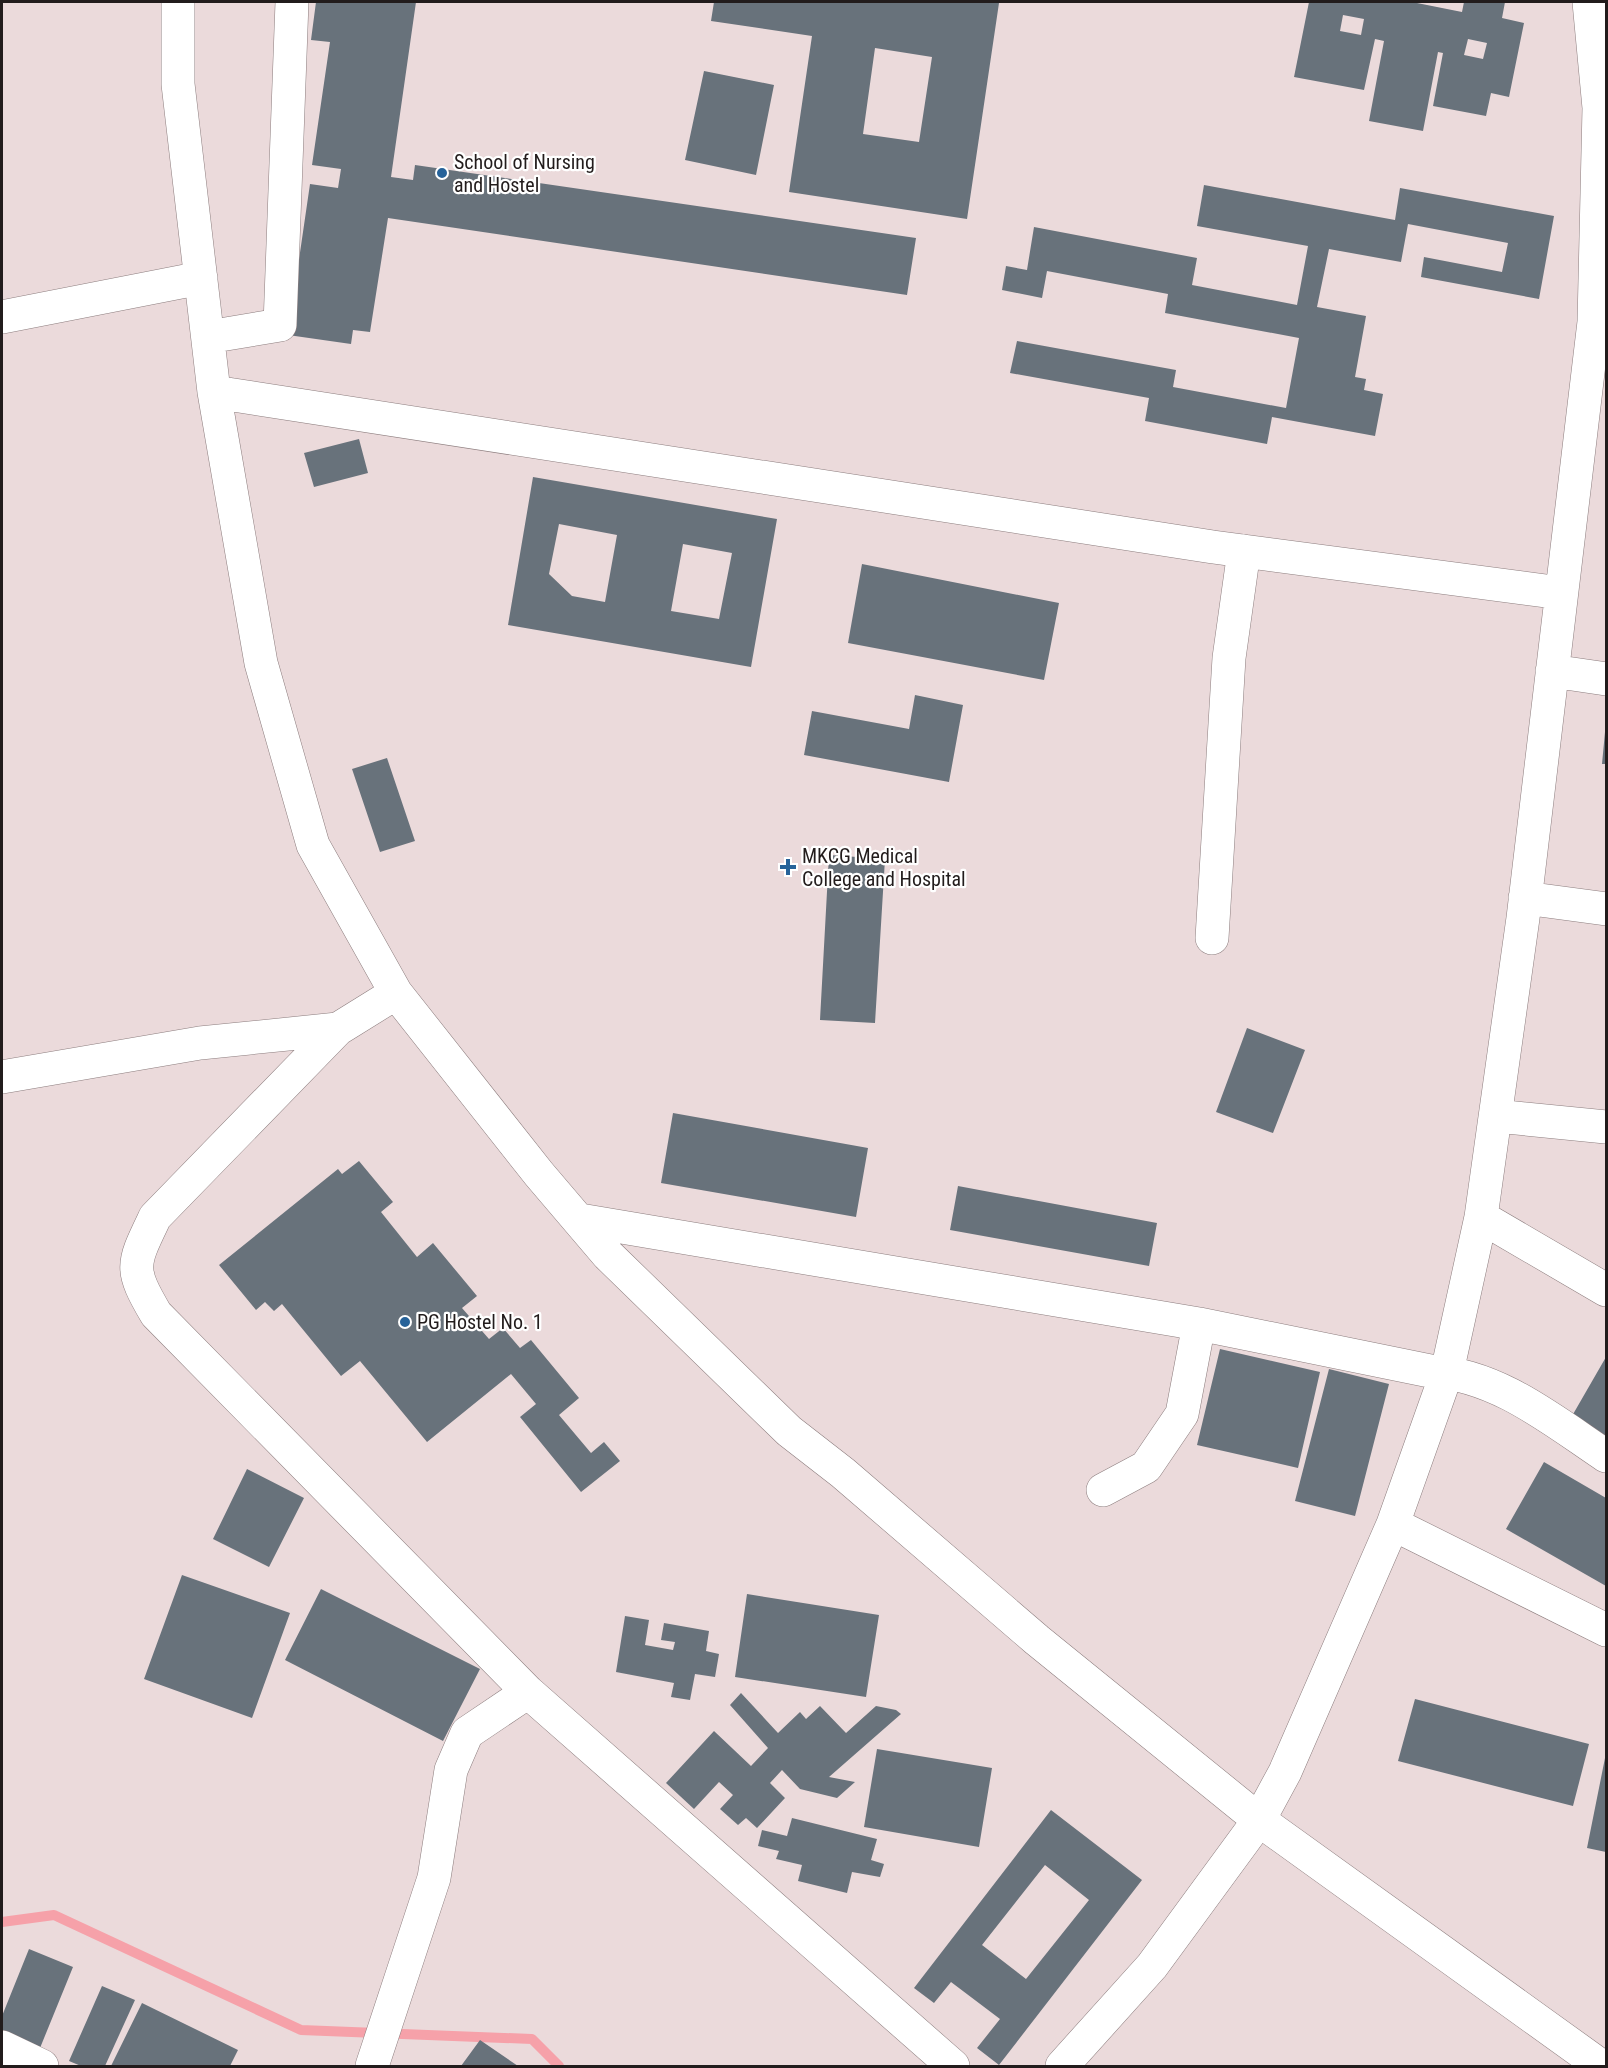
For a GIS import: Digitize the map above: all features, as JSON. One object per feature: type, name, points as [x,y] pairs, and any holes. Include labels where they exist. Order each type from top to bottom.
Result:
[{"type":"street","points":[[178,2],[178,84],[214,392],[261,663],[313,844],[396,993],[539,1174],[579,1220],[642,1290],[789,1431],[843,1473],[1037,1640],[1259,1820],[1601,2067]]},
{"type":"street","points":[[208,337],[280,326],[292,2]]},
{"type":"street","points":[[1062,2067],[1152,1966],[1259,1820],[1290,1761],[1393,1524],[1447,1372],[1481,1217],[1496,1116],[1525,898],[1594,322],[1601,281],[1599,108],[1589,2]]},
{"type":"street","points":[[2,317],[201,278]]},
{"type":"street","points":[[214,392],[1244,551],[1561,593]]},
{"type":"street","points":[[1212,938],[1229,658],[1244,551]]},
{"type":"street","points":[[1552,671],[1606,679]]},
{"type":"street","points":[[1525,898],[1606,909]]},
{"type":"street","points":[[396,993],[338,1029],[155,1217],[137,1254],[137,1282],[156,1314],[528,1692],[953,2067]]},
{"type":"street","points":[[2,1077],[200,1043],[338,1029]]},
{"type":"street","points":[[1496,1116],[1606,1126]]},
{"type":"street","points":[[1481,1217],[1606,1290]]},
{"type":"street","points":[[579,1220],[1199,1324],[1430,1371],[1447,1372],[1510,1392],[1606,1456]]},
{"type":"street","points":[[1102,1490],[1146,1467],[1182,1414],[1199,1324]]},
{"type":"street","points":[[1393,1524],[1606,1630]]},
{"type":"street","points":[[374,2060],[434,1878],[455,1761],[467,1733],[528,1692]]},
{"type":"street","points":[[2,2048],[42,2067]]},
{"type":"building","name":"School of Nursing and Hostel","points":[[316,2],[416,2],[391,177],[413,180],[415,165],[916,238],[907,295],[388,218],[370,332],[353,330],[351,344],[288,335],[310,184],[338,188],[341,169],[312,165],[330,42],[311,40]]},
{"type":"building","points":[[714,2],[999,3],[967,219],[789,192],[812,36],[711,21]],"holes":[[[875,48],[932,57],[919,142],[863,134]]]},
{"type":"building","points":[[1309,2],[1412,2],[1462,12],[1464,2],[1505,2],[1502,18],[1524,23],[1509,97],[1491,93],[1486,116],[1433,106],[1443,53],[1438,52],[1423,131],[1369,121],[1384,41],[1375,39],[1364,90],[1294,77]],"holes":[[[1343,15],[1364,19],[1361,35],[1340,31]],[[1468,39],[1487,43],[1483,59],[1464,55]]]},
{"type":"building","points":[[704,71],[774,85],[756,175],[685,160]]},
{"type":"building","points":[[1204,185],[1395,220],[1400,188],[1554,216],[1539,299],[1421,277],[1424,257],[1502,272],[1508,243],[1408,224],[1401,262],[1329,249],[1317,307],[1366,316],[1355,377],[1366,379],[1364,390],[1383,394],[1375,436],[1272,417],[1267,444],[1145,421],[1149,398],[1010,373],[1017,341],[1176,370],[1173,387],[1286,408],[1299,338],[1165,313],[1168,294],[1047,271],[1042,298],[1002,290],[1006,266],[1027,270],[1034,227],[1197,258],[1192,285],[1297,305],[1308,246],[1197,226]]},
{"type":"building","points":[[359,439],[368,473],[314,487],[304,453]]},
{"type":"building","points":[[533,477],[777,519],[751,667],[508,625]],"holes":[[[559,524],[617,535],[605,602],[572,596],[549,574]],[[683,544],[732,553],[719,619],[671,611]]]},
{"type":"building","points":[[862,564],[1059,603],[1044,680],[848,643]]},
{"type":"building","points":[[915,695],[963,705],[949,782],[804,755],[812,711],[909,729]]},
{"type":"building","points":[[1605,732],[1606,764],[1602,764]]},
{"type":"building","points":[[387,758],[415,841],[380,852],[352,769]]},
{"type":"building","points":[[829,855],[885,859],[875,1023],[820,1020]]},
{"type":"building","points":[[1247,1028],[1305,1050],[1273,1133],[1216,1112]]},
{"type":"building","points":[[673,1113],[868,1148],[856,1217],[661,1183]]},
{"type":"building","name":"PG Hostel No. 1","points":[[359,1161],[393,1202],[381,1212],[417,1257],[433,1243],[477,1296],[462,1308],[489,1339],[503,1328],[520,1348],[531,1340],[579,1398],[559,1415],[591,1453],[604,1442],[620,1461],[581,1492],[520,1417],[536,1404],[511,1374],[427,1442],[360,1361],[341,1376],[282,1304],[274,1311],[265,1302],[256,1310],[219,1265],[338,1169],[342,1174]]},
{"type":"building","points":[[958,1186],[1157,1223],[1149,1266],[950,1230]]},
{"type":"building","points":[[1220,1349],[1320,1372],[1298,1468],[1197,1445]]},
{"type":"building","points":[[1606,1357],[1606,1436],[1572,1416]]},
{"type":"building","points":[[1329,1369],[1389,1384],[1355,1516],[1295,1501]]},
{"type":"building","points":[[1544,1462],[1606,1498],[1606,1586],[1506,1529]]},
{"type":"building","points":[[247,1469],[304,1498],[269,1567],[213,1539]]},
{"type":"building","points":[[182,1575],[290,1613],[252,1718],[144,1679]]},
{"type":"building","points":[[321,1589],[480,1669],[443,1741],[285,1660]]},
{"type":"building","points":[[747,1594],[879,1615],[866,1697],[735,1677]]},
{"type":"building","points":[[625,1616],[649,1620],[645,1645],[673,1650],[675,1642],[661,1640],[664,1623],[709,1631],[706,1651],[719,1654],[715,1677],[695,1674],[690,1700],[671,1697],[674,1683],[616,1672]]},
{"type":"building","points":[[741,1693],[778,1733],[800,1712],[806,1719],[820,1706],[846,1733],[876,1706],[896,1710],[901,1714],[829,1777],[855,1782],[837,1798],[800,1789],[782,1770],[770,1783],[785,1798],[757,1828],[746,1818],[738,1825],[720,1809],[733,1795],[719,1782],[694,1809],[666,1783],[714,1731],[751,1766],[768,1748],[730,1705]]},
{"type":"building","points":[[1415,1699],[1589,1744],[1573,1806],[1398,1761]]},
{"type":"building","points":[[877,1749],[992,1768],[979,1847],[864,1827]]},
{"type":"building","points":[[1606,1758],[1606,1852],[1587,1848]]},
{"type":"building","points":[[1051,1810],[1142,1880],[999,2065],[977,2048],[1000,2019],[951,1982],[934,2003],[914,1988]],"holes":[[[1045,1865],[1089,1900],[1026,1979],[982,1945]]]},
{"type":"building","points":[[792,1818],[877,1839],[871,1860],[884,1864],[880,1877],[852,1872],[847,1893],[798,1881],[802,1865],[776,1859],[779,1851],[758,1846],[762,1830],[787,1836]]},
{"type":"building","points":[[29,1949],[73,1967],[40,2048],[2,2033],[2,2016]]},
{"type":"building","points":[[102,1986],[135,2000],[105,2066],[81,2066],[69,2061]]},
{"type":"building","points":[[142,2003],[238,2050],[230,2066],[111,2066]]},
{"type":"building","points":[[480,2040],[518,2066],[461,2066]]},
{"type":"waterway","points":[[2,1922],[54,1915],[301,2030],[532,2039],[559,2066]]},
{"type":"place","name":"School of Nursing and Hostel","points":[[442,173]]},
{"type":"place","name":"MKCG Medical College and Hospital","points":[[788,867]]},
{"type":"place","name":"PG Hostel No. 1","points":[[405,1322]]}]
